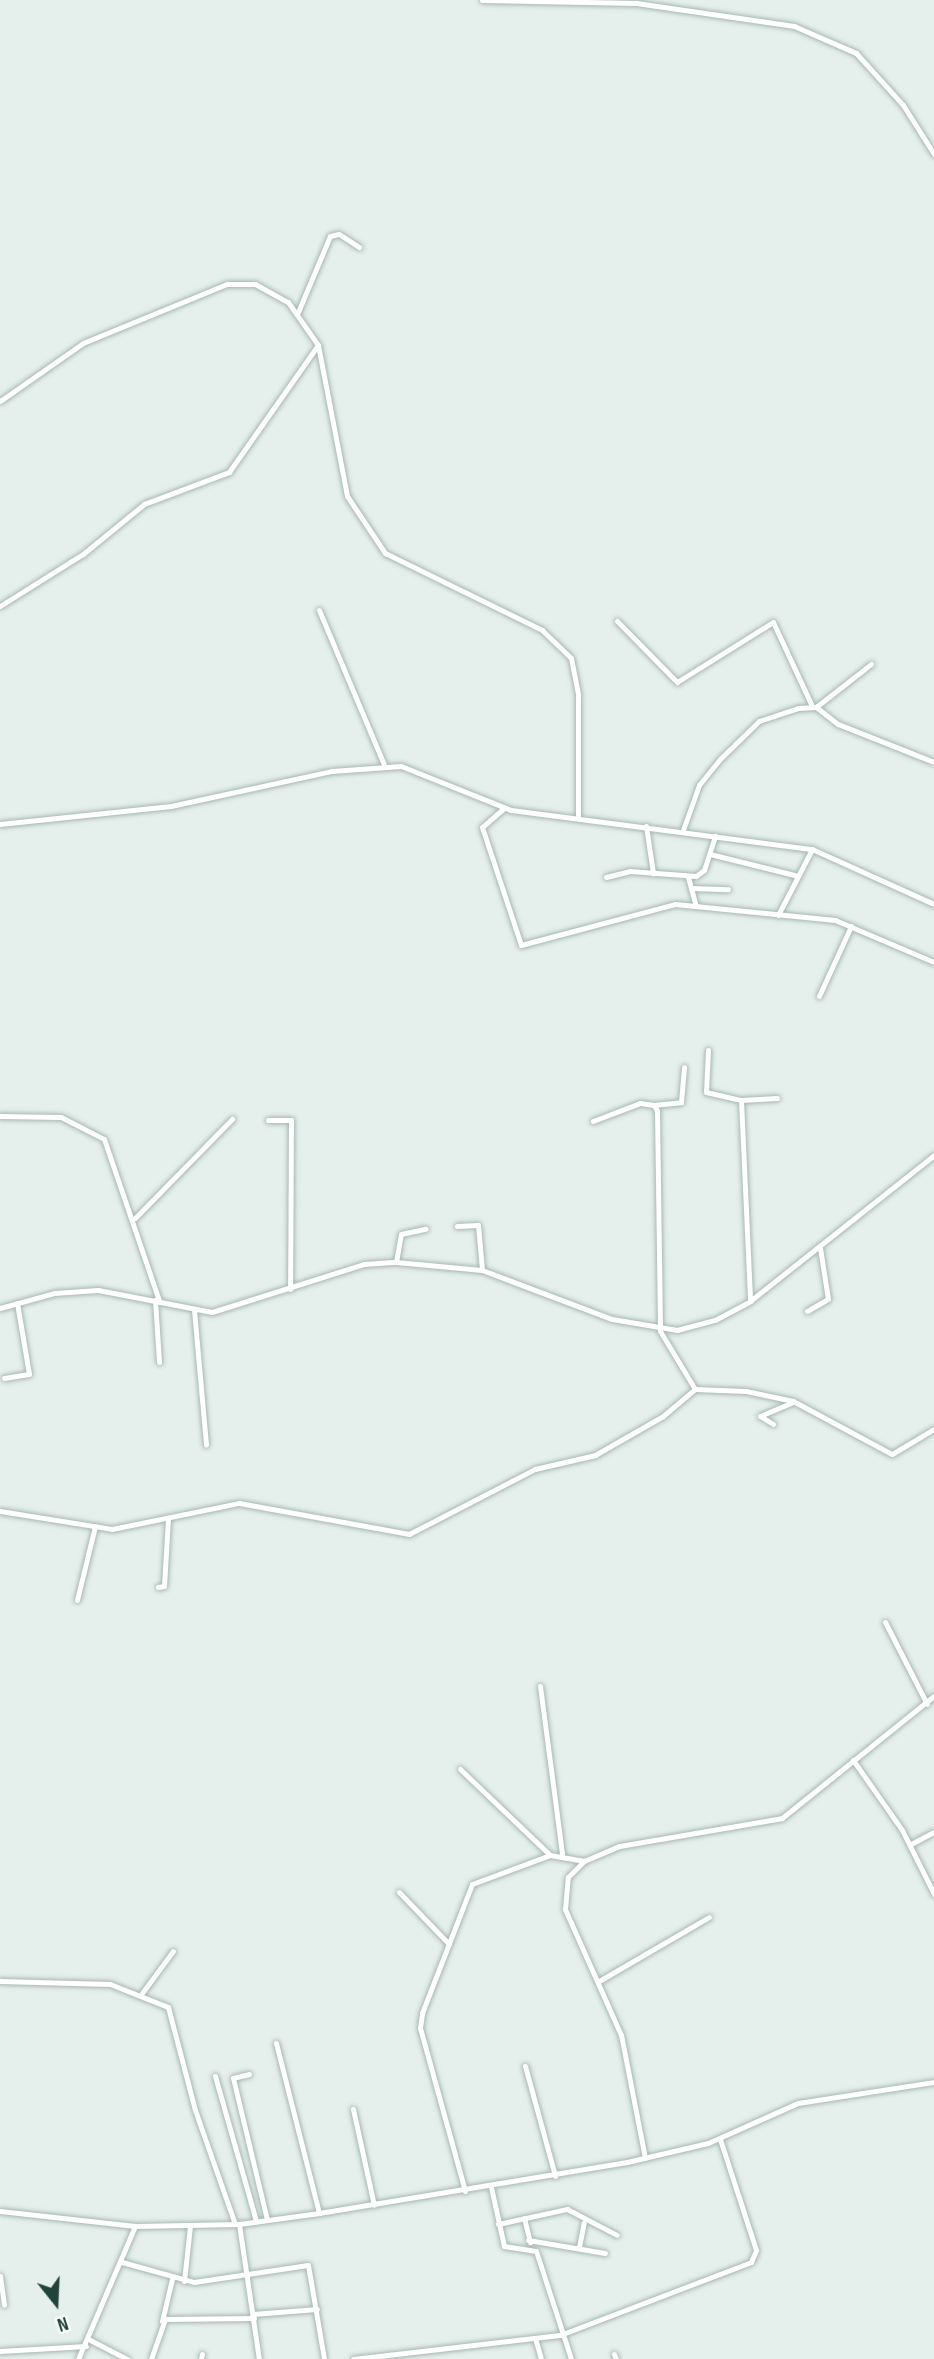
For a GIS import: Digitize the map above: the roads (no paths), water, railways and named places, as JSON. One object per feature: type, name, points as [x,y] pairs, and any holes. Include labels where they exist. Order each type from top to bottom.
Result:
[{"type":"street","points":[[482,0],[636,3],[794,26],[856,53],[903,105],[934,154]]},
{"type":"street","points":[[298,312],[330,236],[339,234],[359,247]]},
{"type":"street","points":[[0,401],[83,343],[227,284],[255,284],[298,312],[318,345],[347,496],[385,553],[542,630],[571,658],[578,695],[578,818]]},
{"type":"street","points":[[0,606],[83,554],[144,504],[229,472],[318,345]]},
{"type":"street","points":[[319,610],[385,767]]},
{"type":"street","points":[[617,621],[677,682],[773,622],[814,706],[838,724],[934,762]]},
{"type":"street","points":[[683,830],[699,785],[741,737],[768,717],[814,706],[871,664]]},
{"type":"street","points":[[0,824],[195,803],[332,771],[385,767],[418,769],[504,808],[812,849],[934,904]]},
{"type":"street","points":[[504,808],[482,827],[521,944],[657,907],[696,906],[851,926],[934,962]]},
{"type":"street","points":[[646,826],[653,873]]},
{"type":"street","points":[[606,877],[653,873],[688,877],[700,874],[715,836]]},
{"type":"street","points":[[778,915],[812,849]]},
{"type":"street","points":[[710,854],[798,876]]},
{"type":"street","points":[[688,877],[696,906]]},
{"type":"street","points":[[691,888],[728,889]]},
{"type":"street","points":[[819,996],[851,926]]},
{"type":"street","points":[[708,1050],[706,1092],[741,1101],[777,1098]]},
{"type":"street","points":[[593,1121],[631,1105],[681,1102],[684,1066]]},
{"type":"street","points":[[741,1101],[750,1301]]},
{"type":"street","points":[[654,1105],[660,1331],[695,1389]]},
{"type":"street","points":[[0,1116],[61,1117],[96,1130],[111,1153],[135,1218],[157,1301],[159,1362]]},
{"type":"street","points":[[135,1218],[232,1119]]},
{"type":"street","points":[[268,1120],[291,1120],[290,1289]]},
{"type":"street","points":[[0,1308],[98,1290],[194,1310],[230,1310],[364,1265],[396,1262],[482,1270],[612,1319],[660,1331],[706,1323],[750,1301],[934,1155]]},
{"type":"street","points":[[457,1226],[478,1225],[482,1270]]},
{"type":"street","points":[[396,1262],[401,1234],[425,1230]]},
{"type":"street","points":[[807,1311],[828,1299],[820,1248]]},
{"type":"street","points":[[4,1378],[29,1374],[17,1303]]},
{"type":"street","points":[[194,1310],[206,1444]]},
{"type":"street","points":[[0,1511],[95,1526],[129,1528],[239,1503],[409,1534],[535,1469],[559,1468],[594,1455],[663,1416],[695,1389],[746,1391],[793,1401],[892,1454],[934,1429]]},
{"type":"street","points":[[773,1424],[760,1416],[793,1401]]},
{"type":"street","points":[[158,1587],[164,1586],[168,1520]]},
{"type":"street","points":[[77,1600],[95,1526]]},
{"type":"street","points":[[885,1622],[927,1704]]},
{"type":"street","points":[[540,1686],[562,1854]]},
{"type":"street","points":[[645,2158],[621,2035],[563,1898],[568,1877],[584,1861],[619,1846],[782,1818],[934,1696]]},
{"type":"street","points":[[853,1760],[911,1844],[934,1894]]},
{"type":"street","points":[[460,1769],[550,1855]]},
{"type":"street","points":[[911,1844],[934,1832]]},
{"type":"street","points":[[465,2191],[419,2024],[472,1884],[550,1855],[562,1854],[584,1861]]},
{"type":"street","points":[[399,1892],[449,1944]]},
{"type":"street","points":[[599,1981],[709,1917]]},
{"type":"street","points":[[142,1993],[173,1951]]},
{"type":"street","points":[[0,1981],[82,1981],[142,1993],[168,2007],[195,2110],[237,2224],[259,2359]]},
{"type":"street","points":[[276,2043],[318,2213]]},
{"type":"street","points":[[525,2066],[555,2176]]},
{"type":"street","points":[[249,2074],[233,2078],[267,2220]]},
{"type":"street","points":[[215,2076],[256,2221]]},
{"type":"street","points":[[0,2211],[135,2226],[237,2224],[318,2213],[491,2187],[645,2158],[720,2139],[797,2103],[934,2082]]},
{"type":"street","points":[[353,2109],[374,2205]]},
{"type":"street","points":[[353,2359],[560,2335],[756,2258],[720,2139]]},
{"type":"street","points":[[491,2187],[504,2246],[533,2248]]},
{"type":"street","points":[[498,2224],[566,2209],[584,2222],[617,2235]]},
{"type":"street","points":[[524,2218],[528,2240],[533,2248],[560,2335],[571,2359]]},
{"type":"street","points":[[579,2247],[584,2222]]},
{"type":"street","points":[[78,2359],[88,2343],[135,2226]]},
{"type":"street","points":[[184,2281],[190,2226]]},
{"type":"street","points":[[528,2240],[606,2253]]},
{"type":"street","points":[[122,2262],[184,2281],[247,2277],[308,2265],[324,2359]]},
{"type":"street","points":[[0,2276],[4,2305]]},
{"type":"street","points":[[151,2359],[172,2279]]},
{"type":"street","points":[[162,2321],[317,2309]]},
{"type":"street","points":[[535,2338],[541,2359]]},
{"type":"street","points":[[0,2351],[88,2343],[126,2359]]}]
